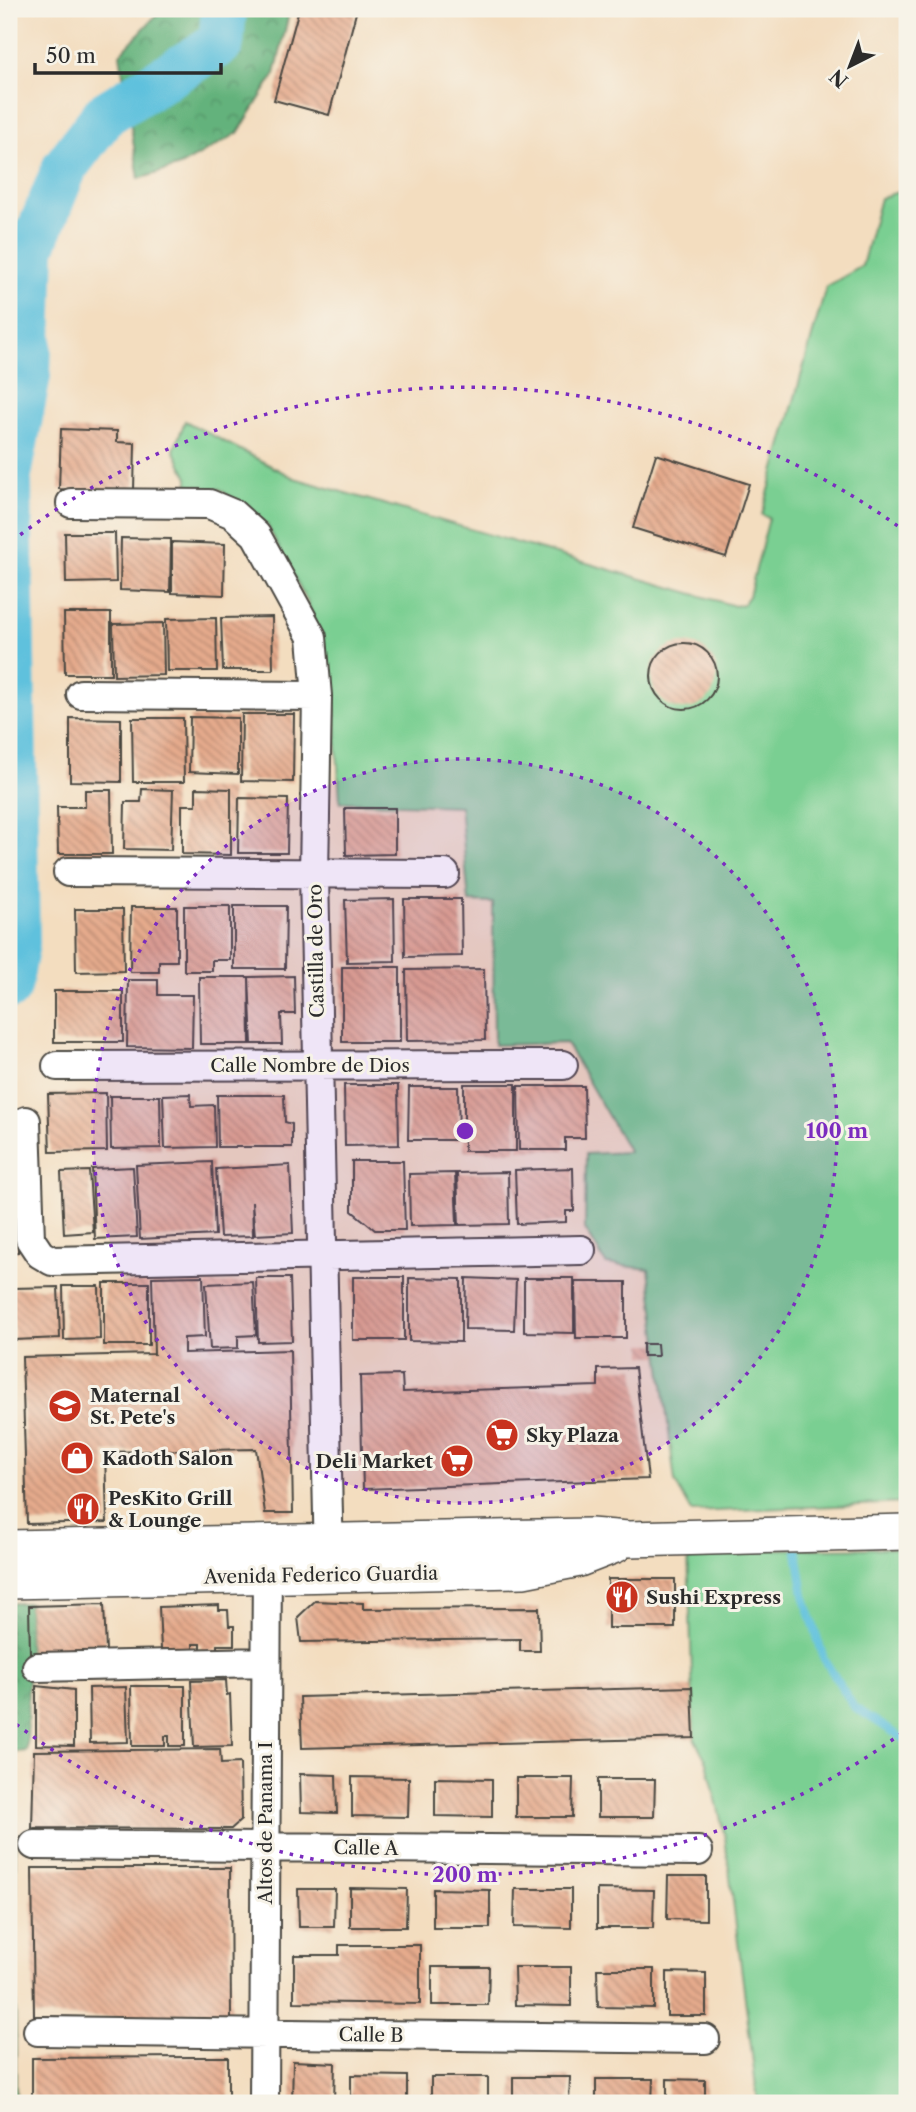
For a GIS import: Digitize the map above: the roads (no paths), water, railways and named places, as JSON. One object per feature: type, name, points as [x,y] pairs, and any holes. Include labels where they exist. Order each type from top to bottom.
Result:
[{"type":"street","name":"Castilla de Oro","points":[[71,503],[209,504],[233,514],[256,535],[312,637],[317,696],[314,875],[329,1576]]},
{"type":"street","points":[[81,694],[317,696]]},
{"type":"street","points":[[68,872],[445,874]]},
{"type":"street","name":"Calle Nombre de Dios","points":[[57,1066],[563,1065]]},
{"type":"street","points":[[26,1121],[30,1239],[40,1254],[52,1261],[323,1253],[581,1250]]},
{"type":"street","name":"Avenida Federico Guardia","points":[[19,1565],[267,1542],[590,1536],[628,1539],[907,1532]]},
{"type":"street","name":"Avenida Federico Guardia","points":[[19,1565],[267,1577],[523,1570],[579,1559],[628,1539]]},
{"type":"street","name":"Altos de Panama I","points":[[264,2103],[267,1542]]},
{"type":"street","points":[[37,1667],[266,1662]]},
{"type":"street","name":"Calle A","points":[[34,1845],[698,1852]]},
{"type":"street","name":"Calle B","points":[[38,2031],[705,2039]]},
{"type":"waterway","points":[[9,475],[28,375],[32,249],[65,167],[105,114],[221,43],[224,9]]},
{"type":"waterway","points":[[9,483],[17,943],[9,987]]},
{"type":"waterway","points":[[797,1552],[804,1595],[824,1659],[854,1707],[907,1741]]},
{"type":"place","name":"Maternal St. Pete's","points":[[65,1406]]},
{"type":"place","name":"Sky Plaza","points":[[502,1435]]},
{"type":"place","name":"Kadoth Salon","points":[[77,1458]]},
{"type":"place","name":"Deli Market","points":[[457,1461]]},
{"type":"place","name":"PesKito Grill & Lounge","points":[[83,1509]]},
{"type":"place","name":"Sushi Express","points":[[622,1597]]}]
